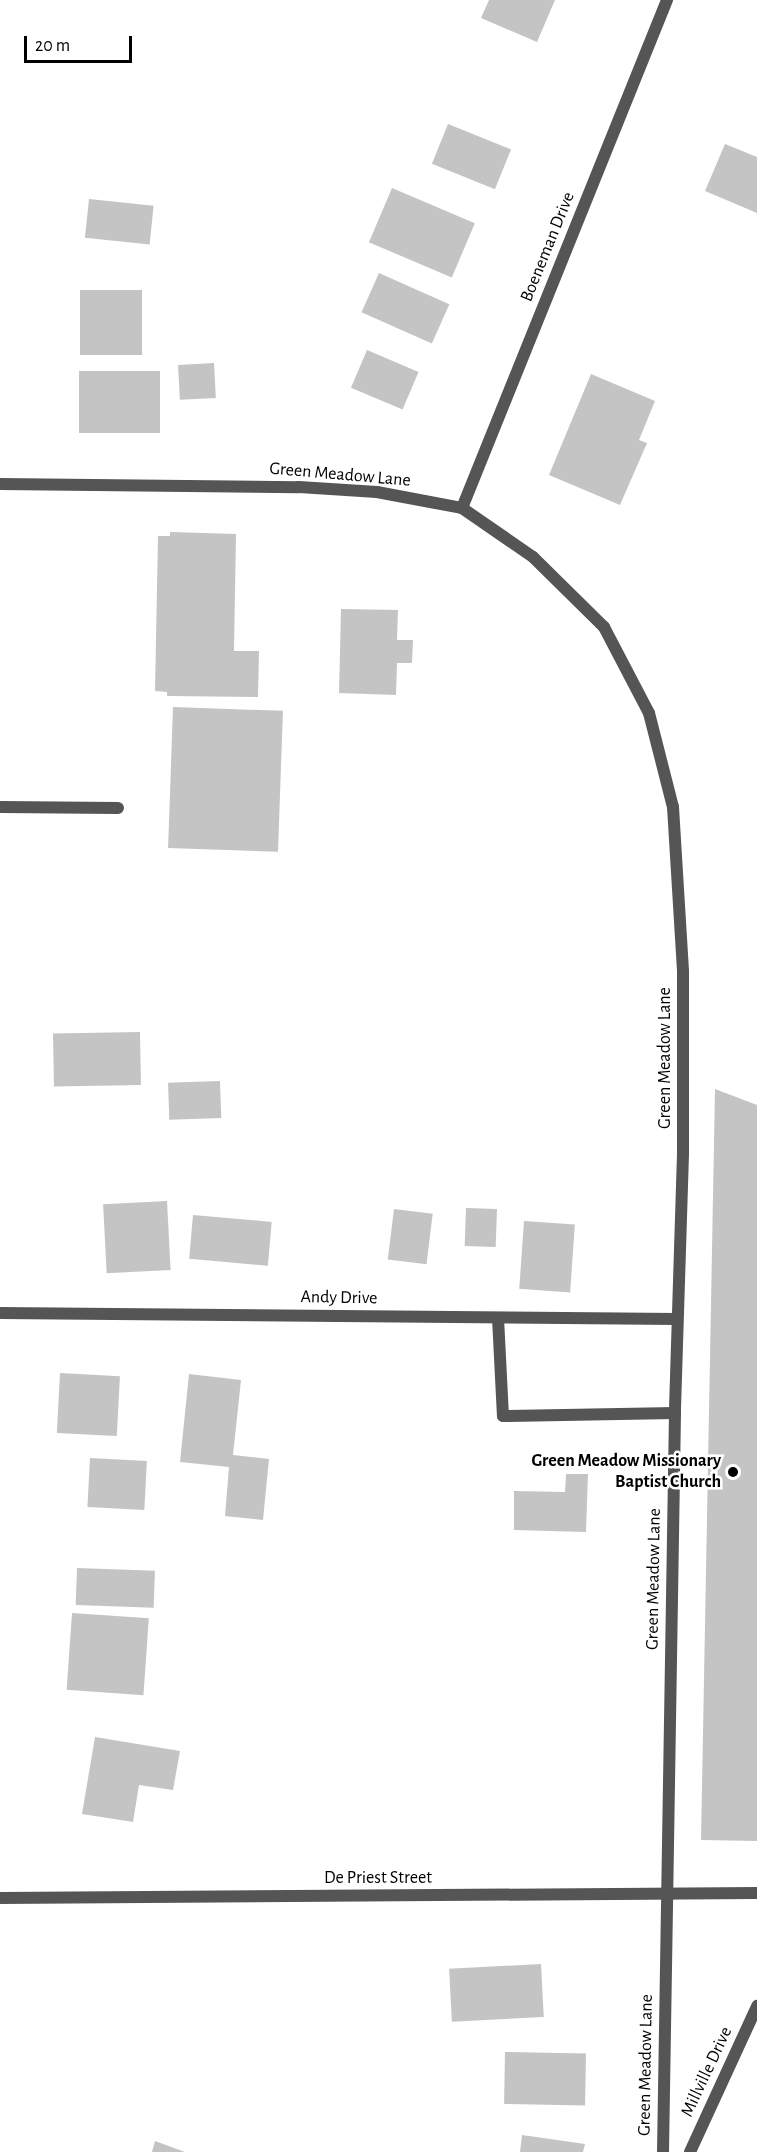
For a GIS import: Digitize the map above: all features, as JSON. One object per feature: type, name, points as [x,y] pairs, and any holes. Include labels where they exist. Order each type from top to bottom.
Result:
[{"type":"street","name":"Boeneman Drive","points":[[462,508],[667,0]]},
{"type":"street","name":"Green Meadow Lane","points":[[0,484],[299,486],[377,492],[462,508],[533,557],[603,627],[649,713],[673,807],[683,972],[683,1154],[675,1413],[663,2152]]},
{"type":"street","points":[[0,807],[118,808]]},
{"type":"street","name":"Andy Drive","points":[[0,1313],[677,1319]]},
{"type":"street","points":[[498,1318],[503,1416],[675,1413]]},
{"type":"street","name":"De Priest Street","points":[[0,1898],[757,1893]]},
{"type":"street","name":"Millville Drive","points":[[690,2152],[757,2007]]},
{"type":"building","points":[[489,0],[555,0],[537,42],[481,18]]},
{"type":"building","points":[[448,124],[511,149],[495,189],[432,164]]},
{"type":"building","points":[[725,144],[757,157],[757,213],[705,191]]},
{"type":"building","points":[[392,188],[475,223],[452,277],[369,242]]},
{"type":"building","points":[[89,199],[154,206],[150,245],[85,238]]},
{"type":"building","points":[[379,273],[449,304],[432,344],[362,312]]},
{"type":"building","points":[[80,290],[142,290],[142,355],[80,355]]},
{"type":"building","points":[[367,350],[419,372],[403,410],[351,388]]},
{"type":"building","points":[[214,363],[216,398],[180,400],[178,365]]},
{"type":"building","points":[[79,371],[160,371],[160,433],[79,433]]},
{"type":"building","points":[[591,374],[655,401],[639,440],[647,443],[620,505],[549,475]]},
{"type":"building","points":[[170,532],[236,534],[234,651],[259,651],[258,697],[167,696],[167,692],[155,691],[158,536],[170,536]]},
{"type":"building","points":[[341,609],[398,610],[397,640],[413,640],[412,663],[397,663],[396,695],[339,693]]},
{"type":"building","points":[[173,707],[283,711],[278,852],[168,848]]},
{"type":"building","points":[[140,1032],[141,1085],[54,1087],[53,1034]]},
{"type":"building","points":[[220,1081],[221,1118],[169,1120],[168,1083]]},
{"type":"building","name":"Green Meadow Missionary Baptist Church","points":[[715,1089],[757,1105],[757,1841],[701,1840]]},
{"type":"building","points":[[167,1201],[171,1270],[107,1273],[103,1204]]},
{"type":"building","points":[[466,1208],[497,1209],[496,1247],[465,1246]]},
{"type":"building","points":[[394,1209],[433,1214],[426,1264],[388,1260]]},
{"type":"building","points":[[193,1215],[272,1222],[268,1266],[189,1259]]},
{"type":"building","points":[[524,1221],[575,1225],[570,1292],[519,1289]]},
{"type":"building","points":[[60,1373],[120,1376],[117,1436],[57,1433]]},
{"type":"building","points":[[189,1374],[241,1380],[233,1455],[269,1459],[263,1520],[225,1516],[229,1467],[180,1462]]},
{"type":"building","points":[[90,1458],[147,1461],[144,1510],[87,1507]]},
{"type":"building","points":[[566,1474],[588,1474],[586,1532],[514,1530],[514,1491],[565,1492]]},
{"type":"building","points":[[77,1568],[155,1571],[154,1608],[76,1605]]},
{"type":"building","points":[[72,1613],[149,1618],[143,1695],[67,1690]]},
{"type":"building","points":[[95,1737],[180,1751],[173,1790],[139,1785],[133,1822],[82,1814]]},
{"type":"building","points":[[541,1964],[544,2017],[452,2022],[449,1969]]},
{"type":"building","points":[[505,2052],[586,2053],[585,2105],[504,2104]]},
{"type":"building","points":[[522,2135],[585,2144],[583,2152],[520,2152]]},
{"type":"building","points":[[155,2141],[185,2152],[152,2152]]},
{"type":"place","name":"Green Meadow Missionary Baptist Church","points":[[733,1472]]}]
